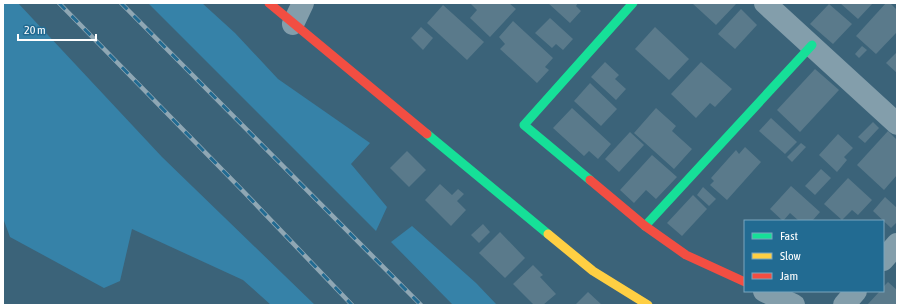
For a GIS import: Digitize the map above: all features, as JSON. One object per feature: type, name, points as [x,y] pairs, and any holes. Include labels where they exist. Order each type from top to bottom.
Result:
[{"type":"street","points":[[269,3],[593,271],[648,305]]},
{"type":"street","points":[[293,24],[303,3]]},
{"type":"street","points":[[633,3],[524,125],[644,226],[686,255],[744,282]]},
{"type":"street","points":[[765,3],[897,124]]},
{"type":"street","points":[[644,226],[812,45]]},
{"type":"street","points":[[884,259],[897,244]]},
{"type":"street","points":[[766,292],[794,305]]},
{"type":"street","points":[[844,305],[855,292]]},
{"type":"shaded area","points":[[3,3],[18,3],[162,157],[315,305],[271,305],[243,280],[132,229],[120,281],[104,288],[10,237],[3,218]]},
{"type":"shaded area","points":[[148,3],[202,3],[235,33],[278,79],[370,143],[351,164],[387,207],[376,231]]},
{"type":"shaded area","points":[[412,226],[476,283],[497,305],[453,305],[391,242]]},
{"type":"building","points":[[470,3],[509,3],[516,9],[490,37],[470,18],[477,10]]},
{"type":"building","points":[[548,3],[578,3],[576,6],[581,11],[570,23]]},
{"type":"building","points":[[692,3],[735,3],[736,4],[716,25]]},
{"type":"building","points":[[840,3],[873,3],[858,19]]},
{"type":"building","points":[[886,3],[890,3],[897,10],[897,32],[876,54],[856,36]]},
{"type":"building","points":[[829,4],[852,24],[833,44],[810,24]]},
{"type":"building","points":[[443,5],[484,42],[467,60],[427,23]]},
{"type":"building","points":[[741,9],[757,25],[735,49],[718,34]]},
{"type":"building","points":[[550,18],[573,39],[563,50],[556,44],[552,48],[535,33]]},
{"type":"building","points":[[513,21],[553,58],[545,67],[549,70],[537,83],[500,49],[505,44],[499,37]]},
{"type":"building","points":[[421,27],[433,38],[423,50],[411,38]]},
{"type":"building","points":[[655,27],[689,59],[669,80],[635,49]]},
{"type":"building","points":[[862,46],[867,50],[859,58],[855,54]]},
{"type":"building","points":[[897,52],[897,73],[886,63]]},
{"type":"building","points":[[605,62],[619,75],[615,79],[626,89],[616,100],[591,77]]},
{"type":"building","points":[[701,62],[732,89],[715,107],[710,103],[696,118],[671,94]]},
{"type":"building","points":[[815,69],[839,90],[800,132],[777,110]]},
{"type":"building","points":[[590,83],[617,109],[601,126],[574,101]]},
{"type":"building","points":[[572,108],[611,144],[598,159],[589,151],[584,156],[553,128]]},
{"type":"building","points":[[656,108],[676,126],[672,131],[692,149],[674,169],[634,133]]},
{"type":"building","points":[[771,118],[797,142],[785,154],[759,131]]},
{"type":"building","points":[[873,122],[879,128],[865,143],[858,137]]},
{"type":"building","points":[[888,131],[897,140],[897,175],[884,190],[857,165]]},
{"type":"building","points":[[630,132],[644,145],[619,172],[605,159]]},
{"type":"building","points":[[838,134],[853,148],[844,157],[847,160],[837,172],[819,155]]},
{"type":"building","points":[[801,143],[806,147],[792,162],[787,157]]},
{"type":"building","points":[[745,147],[761,162],[727,200],[710,185],[714,181],[711,178],[736,150],[739,154]]},
{"type":"building","points":[[407,151],[426,170],[409,187],[390,168]]},
{"type":"building","points":[[652,155],[677,177],[656,199],[646,190],[634,203],[620,190]]},
{"type":"building","points":[[821,169],[831,178],[815,195],[805,186]]},
{"type":"building","points":[[848,178],[872,200],[858,215],[852,210],[842,220],[824,204]]},
{"type":"building","points":[[440,184],[452,195],[458,189],[464,194],[457,201],[466,210],[451,226],[425,200]]},
{"type":"building","points":[[791,186],[820,212],[813,220],[798,220],[790,213],[784,220],[782,220],[770,209]]},
{"type":"building","points":[[703,187],[716,199],[709,206],[697,195]]},
{"type":"building","points":[[693,195],[707,209],[682,236],[667,223]]},
{"type":"building","points":[[885,197],[897,208],[897,222],[891,228],[873,211]]},
{"type":"building","points":[[483,224],[490,232],[479,243],[471,235]]},
{"type":"building","points":[[500,232],[525,258],[505,278],[479,253]]},
{"type":"building","points":[[533,265],[543,275],[540,277],[556,294],[543,305],[534,305],[513,284]]},
{"type":"building","points":[[888,282],[897,290],[897,305],[867,305],[879,292],[884,292],[884,286]]},
{"type":"building","points":[[588,292],[602,305],[575,305]]},
{"type":"railway","points":[[59,3],[352,305]]},
{"type":"railway","points":[[121,3],[421,305]]},
{"type":"traffic: fast","points":[[590,180],[524,125],[633,3]]},
{"type":"traffic: fast","points":[[645,226],[812,45]]},
{"type":"traffic: fast","points":[[427,134],[548,234]]},
{"type":"traffic: slow","points":[[548,234],[593,271],[648,305]]},
{"type":"traffic: jam","points":[[269,3],[427,134]]},
{"type":"traffic: jam","points":[[590,180],[645,226],[686,255],[744,282]]}]
